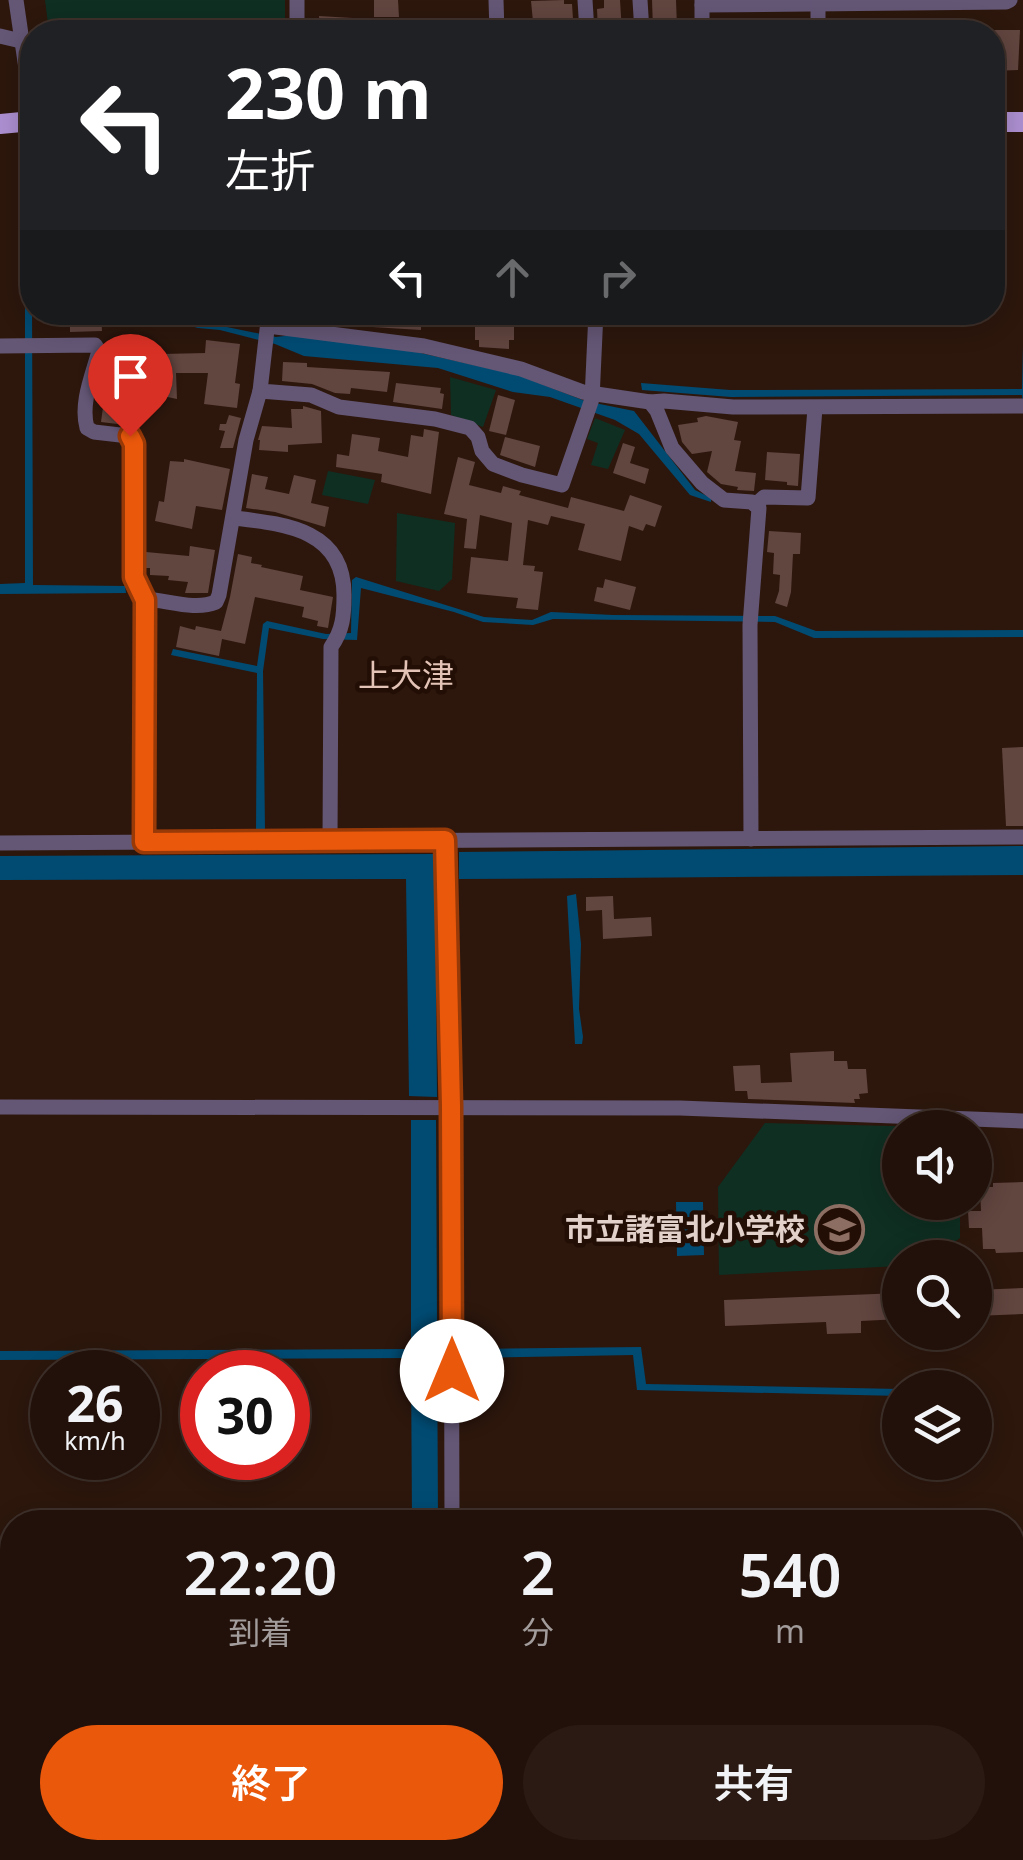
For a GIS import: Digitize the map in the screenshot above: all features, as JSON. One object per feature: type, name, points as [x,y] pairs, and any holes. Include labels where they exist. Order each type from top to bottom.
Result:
[{"type":"street","points":[[16,0],[20,33]]},
{"type":"street","points":[[702,2],[1010,0]]},
{"type":"street","points":[[260,391],[310,394],[339,406],[436,419],[470,428],[493,464],[522,476],[562,484],[591,402],[595,325]]},
{"type":"street","points":[[145,600],[205,607],[216,602],[246,440],[260,391],[268,329],[424,346],[521,369],[583,392],[591,402]]},
{"type":"street","points":[[0,346],[95,346],[100,351],[88,393],[86,428],[130,436],[134,444],[134,577],[145,600],[144,842]]},
{"type":"street","points":[[591,402],[814,408],[1022,406]]},
{"type":"street","points":[[650,402],[672,448],[702,483],[724,500],[752,502],[759,508],[750,619],[751,838]]},
{"type":"street","points":[[755,505],[764,497],[808,498],[814,408]]},
{"type":"street","points":[[234,518],[306,532],[325,544],[344,587],[338,636],[331,647],[330,841]]},
{"type":"street","points":[[0,842],[1023,837]]},
{"type":"street","points":[[445,840],[451,1106],[452,1510]]},
{"type":"street","points":[[0,1107],[680,1108],[1023,1121]]},
{"type":"green space","points":[[45,0],[285,0],[285,20],[48,20]]},
{"type":"green space","points":[[450,377],[496,390],[483,427],[451,415]]},
{"type":"green space","points":[[595,418],[625,430],[608,469],[591,465],[598,443],[587,439]]},
{"type":"green space","points":[[328,471],[375,480],[368,504],[322,495]]},
{"type":"green space","points":[[397,513],[455,523],[452,579],[439,591],[396,581]]},
{"type":"green space","points":[[765,1123],[882,1126],[882,1220],[960,1220],[960,1238],[882,1240],[882,1267],[719,1275],[718,1187]]},
{"type":"water","points":[[25,325],[32,325],[33,585],[125,586],[126,593],[0,594],[0,584],[25,583]]},
{"type":"water","points":[[187,325],[218,325],[276,337],[292,335],[403,349],[518,375],[585,401],[634,411],[695,490],[711,498],[711,502],[690,495],[639,434],[615,420],[550,397],[513,392],[438,368],[304,356],[275,344]]},
{"type":"water","points":[[1023,346],[1023,405],[1022,395],[731,397],[642,390],[641,383],[730,390],[1022,389]]},
{"type":"water","points":[[356,577],[484,617],[532,620],[551,612],[775,616],[816,631],[1023,630],[1023,637],[814,638],[775,622],[483,622],[361,588],[357,640],[323,639],[269,628],[263,671],[265,831],[256,831],[257,673],[171,655],[173,649],[257,666],[263,624],[267,621],[326,634],[351,633],[352,580]]},
{"type":"water","points":[[1023,846],[1023,875],[459,879],[459,852]]},
{"type":"water","points":[[435,854],[437,1097],[409,1096],[406,879],[0,880],[0,856]]},
{"type":"water","points":[[576,894],[582,1044],[575,1044],[567,896]]},
{"type":"water","points":[[411,1120],[436,1120],[438,1510],[412,1510],[411,1358],[310,1358],[310,1350],[206,1350],[411,1349]]},
{"type":"water","points":[[676,1202],[703,1202],[704,1255],[677,1256]]},
{"type":"water","points":[[641,1347],[646,1384],[882,1389],[882,1396],[637,1390],[633,1355],[461,1358],[461,1349]]},
{"type":"water","points":[[160,1350],[180,1350],[180,1359],[160,1359]]},
{"type":"water","points":[[0,1351],[30,1351],[30,1360],[0,1360]]},
{"type":"building","points":[[374,0],[398,0],[399,17],[374,17]]},
{"type":"building","points":[[564,0],[564,4],[572,4],[573,19],[533,20],[531,1]]},
{"type":"building","points":[[604,0],[620,0],[621,20],[597,20],[597,9],[604,8]]},
{"type":"building","points":[[652,0],[676,0],[677,20],[653,20]]},
{"type":"building","points":[[319,16],[369,20],[319,20]]},
{"type":"building","points":[[1005,30],[1020,30],[1018,70],[1005,70]]},
{"type":"building","points":[[70,325],[102,325],[102,331],[70,332]]},
{"type":"building","points":[[421,325],[421,330],[356,326]]},
{"type":"building","points":[[475,325],[514,325],[514,340],[509,340],[509,349],[479,347],[479,340],[475,340]]},
{"type":"building","points":[[206,340],[240,344],[235,383],[240,384],[237,408],[204,404],[208,373],[176,373],[177,399],[101,383],[107,364],[126,368],[128,357],[163,365],[163,354],[205,353]]},
{"type":"building","points":[[283,362],[390,372],[387,392],[351,388],[350,394],[335,393],[312,384],[282,381]]},
{"type":"building","points":[[396,383],[441,388],[442,409],[393,402]]},
{"type":"building","points":[[498,395],[515,400],[506,435],[489,431]]},
{"type":"building","points":[[303,406],[321,411],[322,443],[288,445],[288,452],[259,450],[262,426],[292,428],[291,409]]},
{"type":"building","points":[[103,407],[136,412],[134,426],[101,422]]},
{"type":"building","points":[[229,415],[241,418],[233,448],[220,448],[225,431],[219,430],[220,424],[226,424]]},
{"type":"building","points":[[697,418],[738,422],[734,440],[741,441],[735,471],[756,473],[754,491],[721,484],[707,472],[712,451],[692,454],[682,442],[678,425],[698,422]]},
{"type":"building","points":[[424,429],[439,432],[431,494],[381,482],[382,474],[336,467],[337,454],[349,456],[352,434],[380,438],[378,451],[408,457],[411,435],[423,437]]},
{"type":"building","points":[[505,437],[540,446],[535,467],[500,455]]},
{"type":"building","points":[[623,443],[635,447],[630,463],[649,469],[645,484],[613,473]]},
{"type":"building","points":[[767,452],[800,454],[798,486],[765,480]]},
{"type":"building","points":[[458,457],[475,462],[469,485],[501,493],[503,486],[521,491],[519,495],[568,508],[571,497],[624,511],[630,495],[662,506],[655,527],[646,524],[643,531],[629,526],[621,561],[578,550],[585,524],[551,516],[548,525],[528,520],[523,565],[535,566],[534,571],[543,572],[538,610],[516,608],[518,598],[467,593],[471,557],[508,561],[512,523],[480,515],[476,549],[464,548],[467,519],[444,514]]},
{"type":"building","points":[[184,459],[230,469],[222,510],[196,506],[192,529],[155,521],[159,501],[164,502],[170,461]]},
{"type":"building","points":[[252,474],[268,477],[265,489],[289,494],[294,475],[316,480],[311,503],[329,507],[325,527],[246,508]]},
{"type":"building","points":[[769,531],[801,533],[800,554],[793,554],[787,607],[775,603],[780,575],[773,574],[774,553],[767,552]]},
{"type":"building","points":[[190,546],[215,550],[208,593],[185,593],[188,582],[150,575],[150,568],[145,568],[146,552],[189,556]]},
{"type":"building","points":[[238,554],[252,557],[251,563],[261,567],[303,576],[300,590],[333,597],[328,628],[302,617],[304,607],[255,597],[245,644],[222,639],[219,656],[176,647],[180,626],[221,631]]},
{"type":"building","points":[[605,579],[636,587],[630,610],[594,601],[597,587],[603,588]]},
{"type":"building","points":[[1023,747],[1023,826],[1006,826],[1002,748]]},
{"type":"building","points":[[613,896],[614,919],[651,917],[652,936],[603,939],[602,910],[586,911],[586,897]]},
{"type":"building","points":[[834,1051],[834,1061],[847,1061],[848,1069],[866,1069],[868,1093],[859,1094],[855,1103],[748,1099],[747,1091],[735,1091],[733,1066],[760,1065],[761,1083],[792,1082],[790,1053]]},
{"type":"building","points":[[1023,1182],[1023,1252],[996,1253],[992,1240],[983,1240],[982,1228],[969,1228],[969,1220],[992,1220],[993,1183]]},
{"type":"building","points":[[1023,1288],[1023,1314],[992,1315],[992,1289]]},
{"type":"building","points":[[882,1294],[882,1320],[861,1321],[861,1333],[827,1334],[826,1322],[725,1326],[724,1300]]},
{"type":"place","name":"市立諸富北小学校","points":[[840,1230]]},
{"type":"district","name":"上大津","points":[[406,676]]},
{"type":"route","points":[[130,436],[134,444],[134,577],[145,600],[144,842],[445,840],[452,1371]]}]
